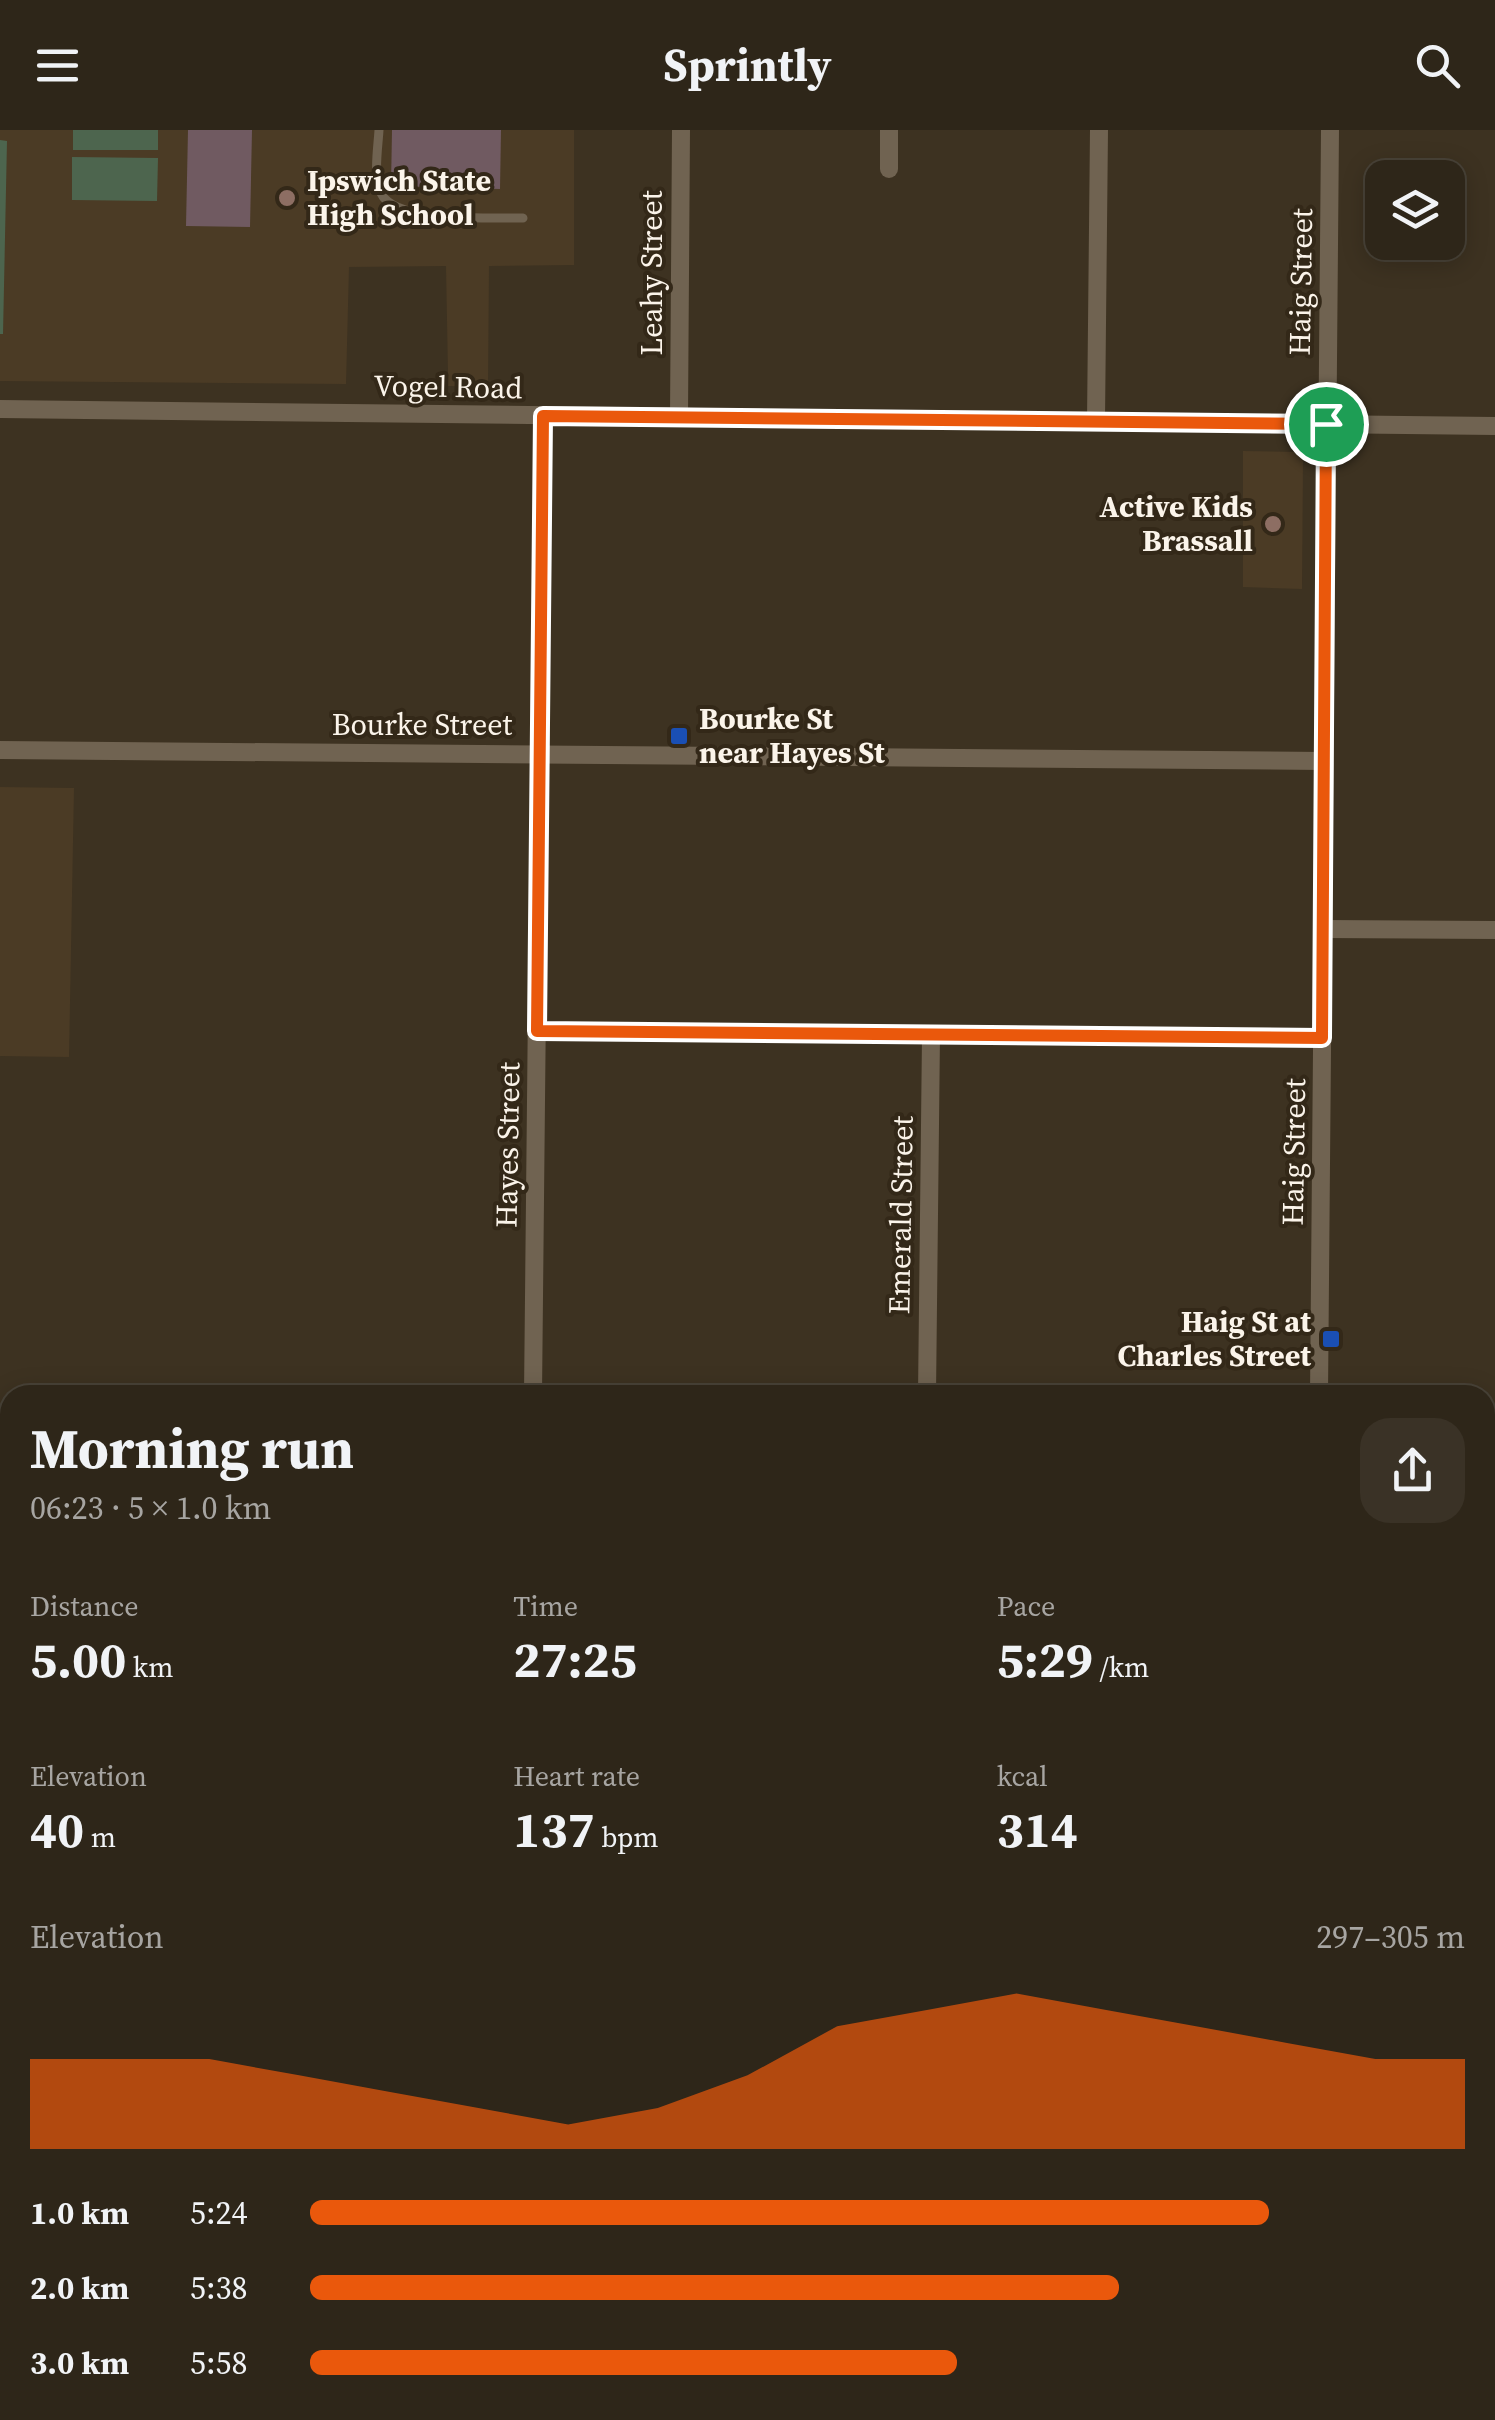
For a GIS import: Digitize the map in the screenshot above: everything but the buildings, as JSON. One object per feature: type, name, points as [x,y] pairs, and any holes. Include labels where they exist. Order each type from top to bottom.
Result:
[{"type":"street","name":"Leahy Street","points":[[678,416],[680,130]]},
{"type":"street","points":[[889,130],[889,170]]},
{"type":"street","points":[[1096,421],[1100,130]]},
{"type":"street","name":"Haig Street","points":[[1319,1385],[1330,130]]},
{"type":"street","name":"Vogel Road","points":[[0,409],[1495,426]]},
{"type":"street","name":"Hayes Street","points":[[534,1385],[543,416]]},
{"type":"street","name":"Bourke Street","points":[[0,750],[1324,762]]},
{"type":"street","points":[[1323,928],[1495,930]]},
{"type":"street","points":[[537,1031],[1322,1038]]},
{"type":"street","name":"Emerald Street","points":[[926,1385],[931,1035]]},
{"type":"lane","points":[[378,130],[378,183],[391,205],[416,214],[522,218]]},
{"type":"shaded area","name":"Ipswich State High School","points":[[0,130],[574,130],[574,265],[489,266],[488,386],[436,386],[448,374],[446,266],[349,267],[346,384],[0,381]]},
{"type":"shaded area","name":"Active Kids Brassall","points":[[1243,451],[1297,452],[1303,461],[1302,589],[1243,587]]},
{"type":"shaded area","points":[[0,787],[74,788],[69,1057],[0,1056]]},
{"type":"green space","points":[[73,130],[158,130],[158,150],[73,150]]},
{"type":"green space","points":[[0,140],[7,141],[3,334],[0,334]]},
{"type":"green space","points":[[72,157],[158,158],[157,201],[72,200]]},
{"type":"place","name":"Ipswich State High School","points":[[287,198]]},
{"type":"place","name":"Active Kids Brassall","points":[[1273,524]]},
{"type":"place","name":"Bourke St near Hayes St","points":[[679,736]]},
{"type":"place","name":"Haig St at Charles Street","points":[[1331,1339]]},
{"type":"route","points":[[543,416],[1326,424],[1322,1038],[537,1031],[543,416]]}]
